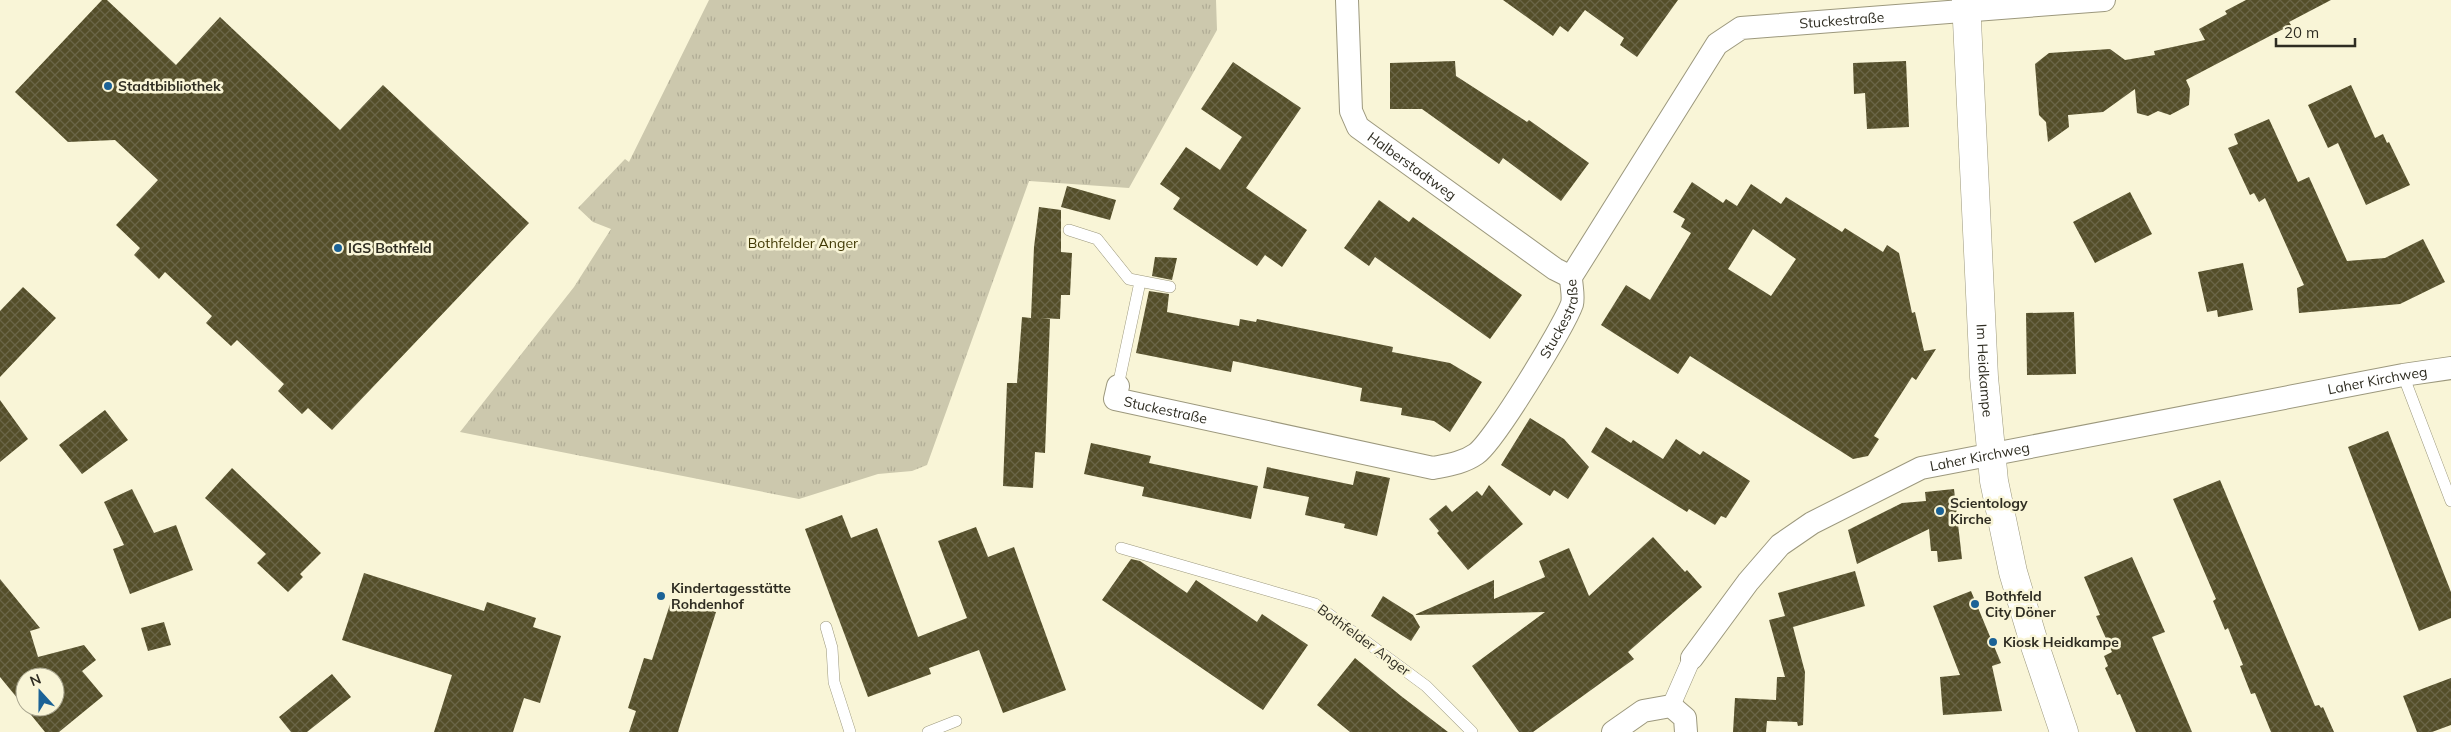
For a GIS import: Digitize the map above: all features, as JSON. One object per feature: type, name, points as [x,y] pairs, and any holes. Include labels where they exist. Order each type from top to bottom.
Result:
[{"type":"street","name":"Halberstadtweg","points":[[1347,0],[1351,111],[1358,127],[1555,269],[1571,277]]},
{"type":"street","name":"Stuckestraße","points":[[1118,386],[1115,399],[1433,468],[1459,463],[1478,453],[1491,439],[1554,338],[1573,302],[1571,277],[1717,44],[1741,28],[1966,5],[2104,0]]},
{"type":"street","name":"Im Heidkampe","points":[[1966,5],[1984,377],[1992,454],[2000,512],[2013,572],[2035,646],[2064,732]]},
{"type":"street","name":"Laher Kirchweg","points":[[1671,706],[1692,658],[1748,582],[1780,545],[1812,523],[1921,468],[2403,375],[2451,368]]},
{"type":"street","points":[[1613,732],[1643,711],[1671,706],[1685,718],[1686,732]]},
{"type":"lane","points":[[1069,230],[1097,239],[1129,279],[1170,287]]},
{"type":"lane","points":[[1118,386],[1140,282]]},
{"type":"lane","points":[[2403,375],[2451,500]]},
{"type":"lane","name":"Bothfelder Anger","points":[[1121,548],[1315,604],[1426,686],[1472,732]]},
{"type":"lane","points":[[826,627],[832,648],[834,682],[850,732]]},
{"type":"lane","points":[[928,732],[956,721]]},
{"type":"green space","name":"Bothfelder Anger","points":[[709,0],[1216,0],[1217,30],[1129,188],[1029,181],[927,465],[912,471],[878,474],[799,499],[460,432],[574,287],[611,229],[593,222],[578,208],[625,159],[629,162]]},
{"type":"building","points":[[102,0],[107,0],[176,65],[220,17],[340,130],[383,85],[529,223],[332,430],[308,408],[302,414],[278,391],[284,384],[237,340],[231,346],[206,323],[212,316],[165,272],[159,279],[134,255],[140,248],[116,225],[158,180],[115,140],[68,142],[15,92]]},
{"type":"building","points":[[1503,0],[1678,0],[1637,57],[1620,45],[1624,38],[1585,10],[1568,32],[1560,26],[1553,36]]},
{"type":"building","points":[[2246,0],[2331,0],[2289,22],[2291,25],[2186,80],[2190,89],[2189,105],[2170,115],[2158,111],[2148,116],[2137,113],[2135,89],[2103,112],[2068,115],[2069,127],[2048,142],[2046,122],[2039,115],[2035,64],[2049,53],[2110,49],[2125,60],[2155,55],[2154,51],[2205,40],[2199,29],[2227,14],[2225,11]]},
{"type":"building","points":[[1455,61],[1456,76],[1527,122],[1529,120],[1589,163],[1561,201],[1503,158],[1499,164],[1422,109],[1390,109],[1390,63]]},
{"type":"building","points":[[1906,61],[1909,127],[1867,129],[1865,93],[1854,94],[1853,63]]},
{"type":"building","points":[[1233,62],[1301,108],[1246,188],[1307,230],[1282,267],[1265,255],[1257,266],[1173,209],[1180,198],[1160,184],[1186,147],[1220,170],[1242,137],[1201,109]]},
{"type":"building","points":[[2351,85],[2375,138],[2383,134],[2387,143],[2389,142],[2410,185],[2366,205],[2338,143],[2328,148],[2308,105]]},
{"type":"building","points":[[2269,119],[2298,182],[2309,177],[2347,261],[2385,258],[2423,239],[2445,282],[2400,304],[2299,313],[2297,288],[2304,285],[2265,198],[2259,202],[2254,193],[2250,195],[2228,148],[2238,144],[2234,134]]},
{"type":"building","points":[[1692,182],[1723,203],[1726,199],[1737,206],[1751,184],[1781,204],[1786,197],[1842,232],[1845,228],[1883,252],[1887,245],[1899,253],[1912,313],[1915,312],[1924,351],[1936,349],[1916,380],[1912,377],[1874,436],[1879,439],[1868,456],[1853,459],[1690,356],[1678,374],[1601,325],[1626,285],[1650,300],[1691,233],[1681,227],[1685,219],[1673,212]],"holes":[[[1753,229],[1796,259],[1771,296],[1728,269]]]},
{"type":"building","points":[[1067,186],[1116,200],[1110,220],[1061,207]]},
{"type":"building","points":[[2130,192],[2152,234],[2095,263],[2073,222]]},
{"type":"building","points":[[1379,200],[1409,222],[1413,217],[1522,295],[1490,339],[1375,257],[1369,266],[1344,248]]},
{"type":"building","points":[[1039,207],[1061,210],[1061,252],[1072,253],[1070,295],[1061,295],[1060,319],[1041,318],[1050,319],[1045,453],[1035,452],[1033,488],[1003,486],[1007,383],[1017,383],[1022,317],[1031,318],[1034,247]]},
{"type":"building","points":[[1155,257],[1177,258],[1172,280],[1152,276]]},
{"type":"building","points":[[2243,263],[2253,310],[2218,317],[2217,310],[2207,312],[2198,272]]},
{"type":"building","points":[[23,287],[56,318],[0,377],[0,311]]},
{"type":"building","points":[[1149,291],[1169,294],[1167,312],[1239,326],[1240,319],[1256,322],[1257,319],[1393,347],[1392,352],[1450,363],[1482,382],[1450,432],[1434,421],[1401,415],[1402,408],[1360,401],[1362,388],[1233,361],[1231,372],[1136,353]]},
{"type":"building","points":[[2074,312],[2076,374],[2027,375],[2026,313]]},
{"type":"building","points":[[0,400],[28,439],[0,462]]},
{"type":"building","points":[[105,410],[128,440],[82,474],[59,445]]},
{"type":"building","points":[[1530,418],[1564,439],[1589,467],[1568,499],[1554,490],[1550,496],[1501,465]]},
{"type":"building","points":[[1606,427],[1631,443],[1633,440],[1663,459],[1676,439],[1700,455],[1703,451],[1750,481],[1726,518],[1721,516],[1715,525],[1689,509],[1687,512],[1591,452]]},
{"type":"building","points":[[2388,431],[2451,592],[2451,618],[2419,631],[2348,447]]},
{"type":"building","points":[[1091,443],[1151,456],[1149,463],[1258,486],[1251,519],[1142,496],[1144,487],[1084,474]]},
{"type":"building","points":[[1267,467],[1353,485],[1356,471],[1390,478],[1377,536],[1344,528],[1345,524],[1305,515],[1309,497],[1263,488]]},
{"type":"building","points":[[232,468],[321,553],[300,574],[303,577],[288,592],[257,563],[266,554],[205,498]]},
{"type":"building","points":[[2220,480],[2315,706],[2323,707],[2334,732],[2271,732],[2255,693],[2251,694],[2240,666],[2243,665],[2228,628],[2225,630],[2213,601],[2216,599],[2173,499]]},
{"type":"building","points":[[1489,485],[1523,524],[1468,570],[1437,533],[1439,531],[1429,519],[1446,505],[1452,512],[1477,491],[1482,496]]},
{"type":"building","points":[[132,489],[154,533],[176,525],[193,570],[130,594],[113,549],[124,545],[104,502]]},
{"type":"building","points":[[1954,489],[1962,559],[1938,562],[1937,551],[1931,551],[1929,529],[1857,564],[1848,530],[1902,503],[1926,501],[1925,492]]},
{"type":"building","points":[[842,515],[851,538],[877,528],[918,637],[967,618],[938,541],[976,527],[988,557],[1014,547],[1066,690],[1003,713],[979,650],[929,668],[931,674],[868,697],[805,529]]},
{"type":"building","points":[[1653,537],[1685,572],[1687,570],[1702,587],[1628,652],[1634,659],[1533,732],[1519,732],[1472,666],[1545,612],[1414,615],[1494,580],[1494,599],[1545,577],[1539,561],[1569,548],[1589,596]]},
{"type":"building","points":[[2132,557],[2165,632],[2152,637],[2192,732],[2136,732],[2120,694],[2117,695],[2105,668],[2108,666],[2104,656],[2112,652],[2096,616],[2100,615],[2084,577]]},
{"type":"building","points":[[1131,559],[1140,561],[1187,593],[1196,580],[1257,622],[1262,614],[1308,645],[1263,710],[1102,600]]},
{"type":"building","points":[[1855,571],[1865,606],[1793,627],[1805,672],[1803,725],[1798,726],[1797,722],[1767,721],[1766,732],[1733,732],[1735,698],[1776,700],[1777,677],[1785,677],[1769,620],[1785,616],[1778,593]]},
{"type":"building","points":[[364,573],[484,611],[487,602],[536,618],[533,627],[561,636],[540,703],[524,698],[513,732],[434,732],[452,675],[342,640]]},
{"type":"building","points":[[0,579],[40,628],[30,631],[38,657],[84,645],[96,660],[82,671],[103,696],[59,732],[45,732],[33,717],[65,717],[65,667],[15,667],[15,695],[0,677]]},
{"type":"building","points":[[1971,591],[2001,663],[1992,666],[2002,711],[1943,715],[1940,677],[1960,675],[1933,606]]},
{"type":"building","points":[[1383,596],[1413,615],[1420,627],[1411,641],[1371,616]]},
{"type":"building","points":[[672,598],[716,612],[678,732],[629,732],[636,711],[628,708],[644,658],[652,660]]},
{"type":"building","points":[[164,622],[171,645],[148,651],[141,628]]},
{"type":"building","points":[[1355,658],[1448,732],[1350,732],[1317,705]]},
{"type":"building","points":[[332,674],[351,697],[307,732],[291,732],[279,717]]},
{"type":"building","points":[[2451,678],[2451,725],[2432,732],[2417,732],[2403,696]]},
{"type":"place","name":"Stadtbibliothek","points":[[108,86]]},
{"type":"place","name":"IGS Bothfeld","points":[[338,248]]},
{"type":"place","name":"Scientology Kirche","points":[[1940,511]]},
{"type":"place","name":"Kindertagesstätte Rohdenhof","points":[[661,596]]},
{"type":"place","name":"Bothfeld City Döner","points":[[1975,604]]},
{"type":"place","name":"Kiosk Heidkampe","points":[[1993,642]]}]
